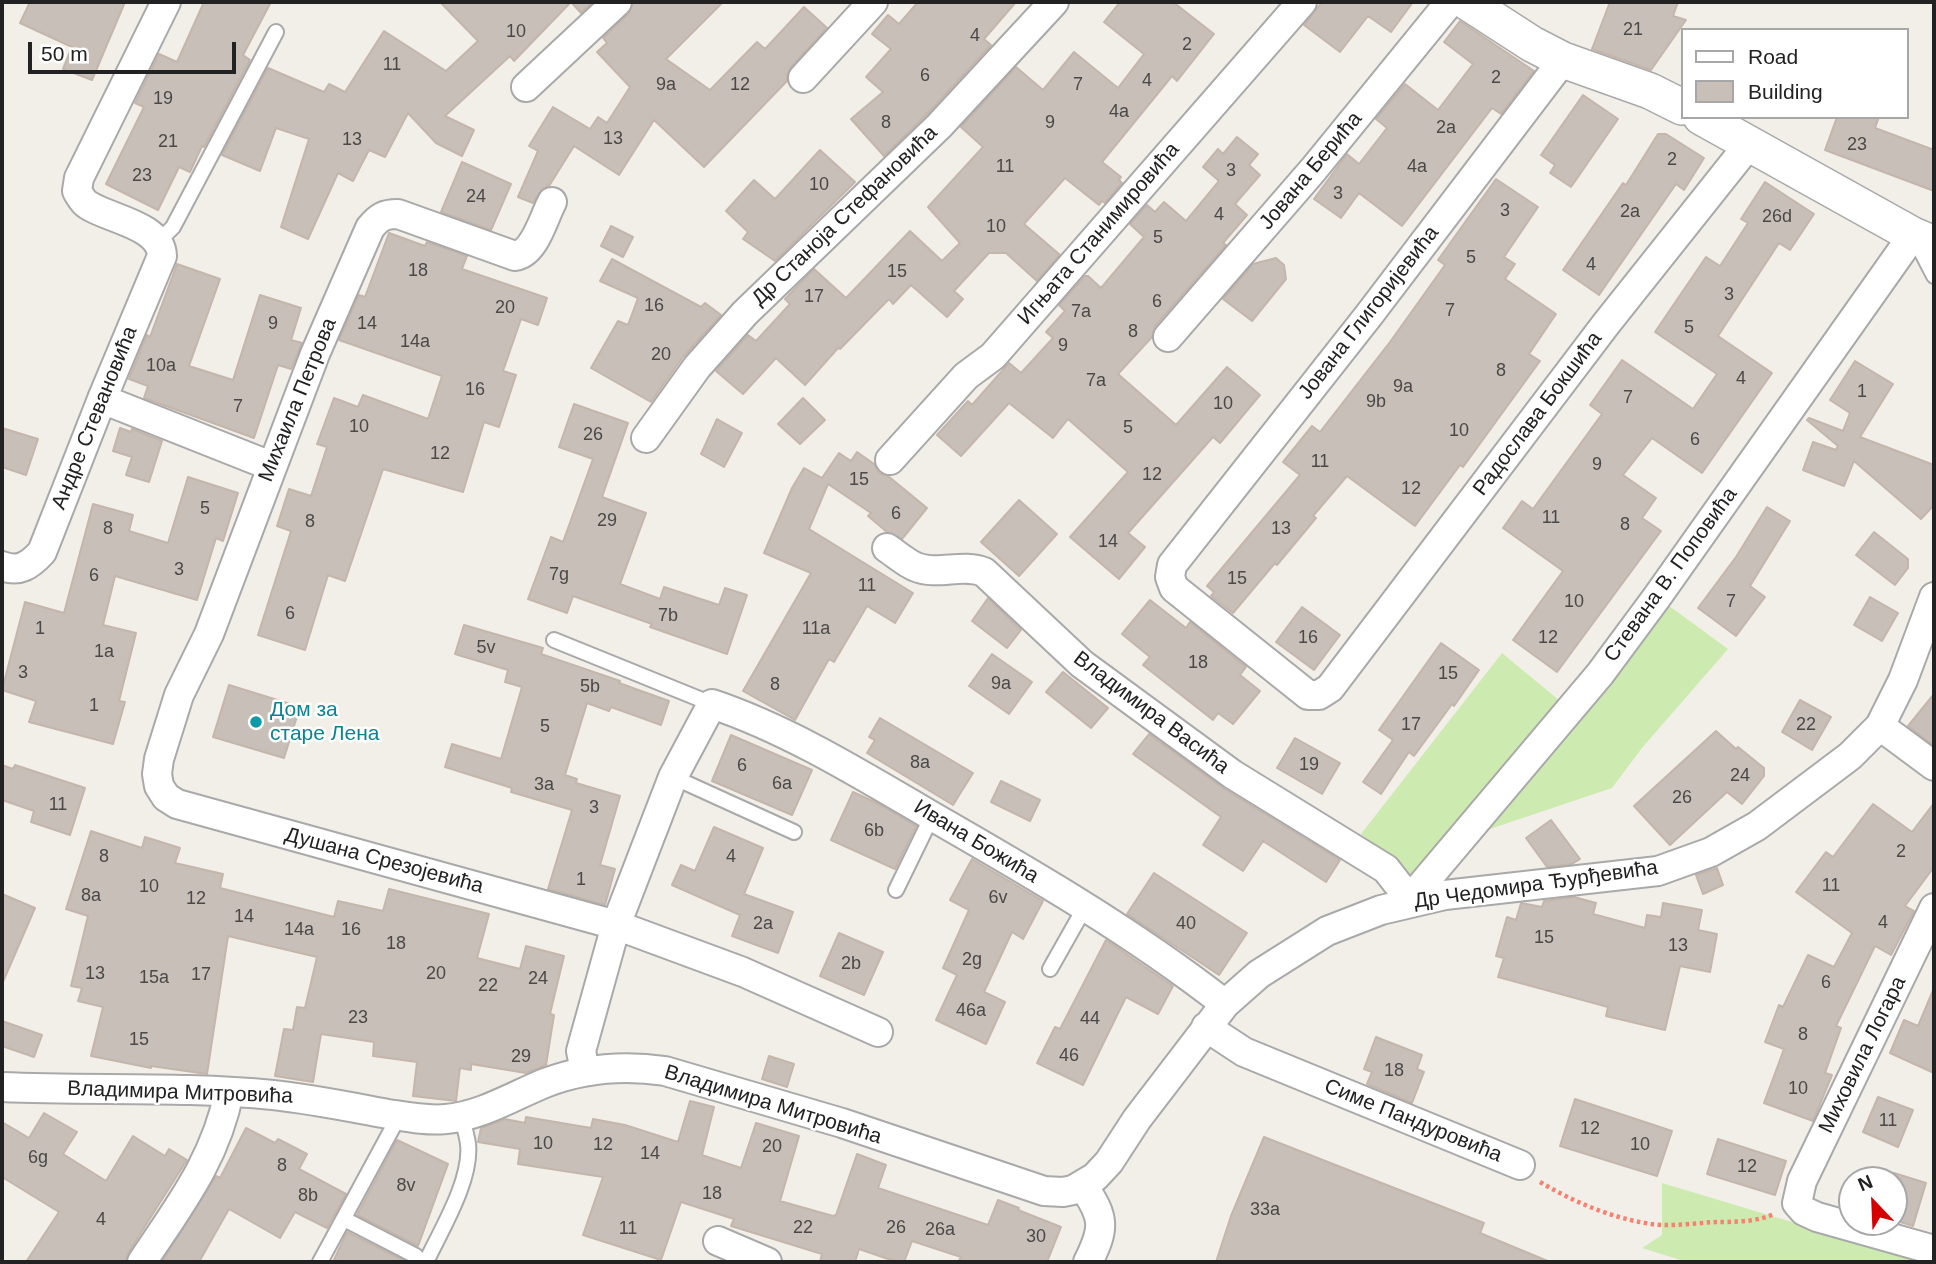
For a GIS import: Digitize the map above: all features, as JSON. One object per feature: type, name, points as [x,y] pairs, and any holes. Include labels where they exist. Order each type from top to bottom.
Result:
[{"type":"street","points":[[158,242],[150,233],[86,204],[77,191],[79,178],[166,2]]},
{"type":"street","points":[[526,87],[617,2]]},
{"type":"street","points":[[803,78],[873,2]]},
{"type":"street","name":"Др Станоја Стефановића","points":[[646,438],[697,367],[745,313],[939,126],[1054,2]]},
{"type":"street","name":"Игњата Станимировића","points":[[890,460],[966,376],[993,356],[1302,2]]},
{"type":"street","name":"Јована Берића","points":[[1168,337],[1313,170],[1450,2]]},
{"type":"street","points":[[1467,2],[1532,44],[1563,60],[1650,91],[1680,106]]},
{"type":"street","name":"Јована Глигоријевића","points":[[1330,688],[1319,695],[1308,695],[1174,588],[1170,577],[1172,565],[1369,315],[1563,60]]},
{"type":"street","points":[[1705,119],[1924,239]]},
{"type":"street","name":"Радослава Бокшића","points":[[1330,688],[1606,324],[1751,143]]},
{"type":"street","name":"Михаила Петрова","points":[[159,786],[159,760],[179,695],[209,634],[271,466],[365,236],[379,218],[387,214],[398,214],[515,256],[528,250],[552,202]]},
{"type":"street","name":"Стевана В. Поповића","points":[[1411,901],[1600,674],[1924,239]]},
{"type":"street","name":"Андре Стевановића","points":[[5,576],[26,566],[42,552],[162,256],[163,251],[158,242]]},
{"type":"street","points":[[102,399],[271,466]]},
{"type":"street","name":"Владимира Васића","points":[[887,548],[918,568],[940,571],[973,568],[984,572],[1082,664],[1232,774],[1386,869],[1411,901]]},
{"type":"street","name":"Др Чедомира Ђурђевића","points":[[1083,1186],[1109,1162],[1137,1119],[1224,1004],[1259,974],[1327,931],[1350,920],[1411,901],[1458,893],[1638,873],[1683,863],[1711,852],[1757,826],[1850,756],[1880,726],[1903,681],[1934,597]]},
{"type":"street","points":[[585,1072],[581,1051],[616,925],[673,777],[712,704]]},
{"type":"street","name":"Ивана Божића","points":[[712,704],[770,728],[875,782],[965,833],[1176,967],[1224,1004]]},
{"type":"street","points":[[1880,726],[1934,766]]},
{"type":"street","name":"Душана Срезојевића","points":[[159,786],[166,797],[177,804],[616,925]]},
{"type":"street","name":"Миховила Логара","points":[[1797,1203],[1798,1193],[1808,1169],[1934,908]]},
{"type":"street","points":[[616,925],[743,972],[878,1032]]},
{"type":"street","name":"Симе Пандуровића","points":[[1206,1027],[1244,1052],[1520,1165]]},
{"type":"street","name":"Владимира Митровића","points":[[2,1087],[229,1092],[301,1098],[399,1116],[443,1120],[461,1117],[548,1082],[585,1072],[631,1067],[666,1071],[842,1124],[1044,1191],[1063,1192],[1083,1186]]},
{"type":"street","points":[[142,1262],[209,1157],[224,1118],[229,1092]]},
{"type":"street","points":[[1083,1186],[1097,1208],[1102,1224],[1099,1240],[1088,1262]]},
{"type":"street","points":[[1797,1203],[1804,1211],[1817,1217],[1934,1250]]},
{"type":"street","points":[[718,1241],[767,1262]]},
{"type":"lane","points":[[158,242],[173,227],[276,32]]},
{"type":"lane","points":[[1924,239],[1934,276]]},
{"type":"lane","name":"Ивана Божића","points":[[554,640],[712,704]]},
{"type":"lane","points":[[673,777],[794,832]]},
{"type":"lane","points":[[897,890],[932,816]]},
{"type":"lane","points":[[1051,969],[1085,907]]},
{"type":"lane","points":[[320,1262],[399,1116]]},
{"type":"lane","points":[[344,1219],[421,1259],[447,1219],[468,1160],[468,1143],[461,1117]]},
{"type":"path","name":"Симе Пандуровића","points":[[1520,1165],[1518,1174],[1560,1194],[1616,1216],[1653,1224],[1764,1219],[1797,1203]]},
{"type":"green space","points":[[1657,597],[1728,649],[1642,748],[1612,788],[1490,829],[1411,876],[1361,834],[1502,653],[1571,710]]},
{"type":"green space","points":[[1662,1183],[1925,1262],[1687,1262],[1642,1248],[1662,1235]]},
{"type":"building","points":[[30,2],[125,2],[92,80],[63,69],[72,47],[20,23]]},
{"type":"building","points":[[204,2],[271,2],[243,55],[250,60],[204,147],[202,146],[190,172],[179,167],[158,210],[106,184],[144,107],[135,103],[159,54],[177,62]]},
{"type":"building","points":[[440,2],[571,2],[514,61],[510,56],[445,116],[474,130],[462,156],[436,143],[408,113],[385,157],[369,150],[353,181],[338,173],[308,239],[281,227],[309,139],[276,128],[260,171],[222,155],[268,68],[324,92],[329,84],[345,92],[384,31],[446,71],[478,41]]},
{"type":"building","points":[[571,2],[593,2],[581,13]]},
{"type":"building","points":[[633,2],[723,2],[666,59],[710,90],[757,42],[765,49],[804,7],[827,28],[791,67],[787,81],[704,167],[654,120],[619,175],[574,146],[549,186],[542,189],[533,203],[518,197],[538,151],[529,146],[553,107],[590,129],[598,117],[607,123],[630,87],[597,52],[607,43],[603,38],[628,14]]},
{"type":"building","points":[[918,2],[1016,2],[984,39],[991,45],[884,156],[851,119],[883,92],[866,77],[891,49],[872,34],[888,15],[899,24]]},
{"type":"building","points":[[1120,2],[1173,2],[1214,34],[1177,81],[1172,76],[1102,162],[1121,177],[1119,180],[1122,183],[1105,203],[1102,201],[1099,205],[1065,178],[1024,224],[1060,255],[1037,281],[1006,253],[989,253],[954,291],[963,299],[947,317],[911,285],[893,304],[889,299],[840,349],[839,347],[805,385],[776,358],[743,394],[716,371],[748,335],[756,341],[790,304],[785,299],[814,269],[846,298],[910,231],[942,261],[960,243],[928,207],[983,147],[961,127],[1016,67],[1043,90],[1074,52],[1118,88],[1144,54],[1104,22]]},
{"type":"building","points":[[1322,2],[1413,2],[1391,32],[1368,16],[1340,52],[1304,25]]},
{"type":"building","points":[[1610,2],[1678,2],[1673,16],[1686,20],[1651,70],[1592,49]]},
{"type":"building","points":[[1460,21],[1534,71],[1501,114],[1492,108],[1402,226],[1359,193],[1341,218],[1314,199],[1347,154],[1359,164],[1387,128],[1376,119],[1405,84],[1438,110],[1473,64],[1444,42]]},
{"type":"building","points":[[1583,95],[1618,119],[1571,187],[1550,173],[1555,165],[1541,155]]},
{"type":"building","points":[[1836,119],[1878,119],[1875,128],[1934,150],[1934,191],[1825,150]]},
{"type":"building","points":[[1658,134],[1666,134],[1704,158],[1684,190],[1676,184],[1599,295],[1563,270],[1623,183],[1626,185]]},
{"type":"building","points":[[1237,137],[1258,154],[1249,165],[1260,175],[1235,204],[1247,215],[1223,243],[1226,245],[1155,326],[1152,337],[1118,374],[1176,425],[1227,367],[1260,395],[1220,443],[1213,437],[1128,533],[1145,547],[1119,579],[1070,537],[1128,472],[1068,419],[1053,438],[1009,403],[961,456],[937,435],[968,401],[972,405],[1009,363],[1021,373],[1053,338],[1046,332],[1065,311],[1059,305],[1085,276],[1101,288],[1144,237],[1130,224],[1147,205],[1155,212],[1164,202],[1186,221],[1219,181],[1203,167],[1218,149],[1223,154]]},
{"type":"building","points":[[820,150],[855,182],[775,261],[743,239],[748,232],[726,211],[754,180],[775,199]]},
{"type":"building","points":[[462,162],[511,184],[491,230],[441,212]]},
{"type":"building","points":[[1496,179],[1538,207],[1504,257],[1515,264],[1505,279],[1556,314],[1529,354],[1540,361],[1463,467],[1460,465],[1415,526],[1347,476],[1277,565],[1275,563],[1233,613],[1211,596],[1214,592],[1207,586],[1300,475],[1283,462],[1312,426],[1320,432],[1390,342],[1445,265],[1438,260]]},
{"type":"building","points":[[1765,182],[1814,214],[1790,250],[1779,243],[1718,336],[1772,373],[1702,473],[1652,438],[1623,475],[1656,498],[1642,518],[1661,531],[1557,672],[1513,640],[1563,571],[1503,528],[1522,501],[1533,509],[1602,414],[1590,405],[1622,360],[1693,409],[1717,374],[1655,332],[1706,257],[1720,266],[1748,223],[1741,219]]},
{"type":"building","points":[[611,226],[633,237],[623,257],[601,246]]},
{"type":"building","points":[[389,233],[425,246],[427,242],[467,256],[462,269],[547,298],[538,325],[521,319],[503,371],[516,375],[499,427],[484,422],[463,492],[383,469],[345,581],[328,575],[305,650],[258,635],[291,531],[277,526],[289,489],[311,496],[327,447],[317,444],[334,398],[358,407],[363,395],[428,419],[442,376],[339,340],[359,295],[365,297]]},
{"type":"building","points":[[1276,258],[1284,265],[1286,279],[1252,321],[1223,299],[1253,264]]},
{"type":"building","points":[[612,259],[701,307],[705,303],[721,315],[683,357],[651,402],[591,368],[618,321],[628,325],[638,298],[600,281]]},
{"type":"building","points":[[177,264],[220,279],[189,366],[233,380],[260,295],[301,308],[291,340],[302,343],[291,369],[278,365],[254,438],[144,398],[148,386],[129,379],[147,335],[150,337]]},
{"type":"building","points":[[1855,361],[1893,384],[1860,437],[1934,465],[1934,505],[1921,519],[1854,461],[1844,486],[1803,470],[1813,442],[1836,450],[1838,446],[1807,420],[1809,418],[1843,431],[1850,413],[1830,400]]},
{"type":"building","points":[[803,398],[825,420],[800,444],[778,424]]},
{"type":"building","points":[[574,404],[628,423],[602,497],[646,513],[620,584],[660,599],[664,587],[719,605],[725,588],[747,595],[727,654],[573,596],[567,613],[528,599],[551,537],[563,542],[593,459],[559,447]]},
{"type":"building","points":[[717,419],[742,433],[724,467],[701,454]]},
{"type":"building","points":[[2,428],[38,439],[26,475],[2,467]]},
{"type":"building","points":[[120,428],[131,432],[132,429],[162,441],[149,482],[126,475],[132,457],[113,451]]},
{"type":"building","points":[[857,452],[874,464],[879,473],[888,476],[927,508],[902,539],[887,532],[868,516],[871,513],[828,484],[809,529],[913,593],[895,623],[867,606],[834,662],[829,659],[795,720],[743,691],[811,573],[764,553],[792,488],[804,468],[822,478],[839,453],[851,461]]},
{"type":"building","points":[[188,477],[238,493],[223,541],[216,538],[197,600],[115,576],[103,625],[136,633],[119,701],[125,702],[113,744],[29,722],[36,701],[2,690],[25,602],[64,613],[93,504],[133,515],[129,531],[168,543]]},
{"type":"building","points":[[1019,500],[1057,534],[1019,576],[981,542]]},
{"type":"building","points":[[1767,507],[1790,521],[1750,586],[1765,597],[1736,636],[1698,608],[1736,557]]},
{"type":"building","points":[[1874,532],[1908,559],[1908,568],[1895,585],[1856,555]]},
{"type":"building","points":[[1870,597],[1898,613],[1882,641],[1854,625]]},
{"type":"building","points":[[988,598],[1021,630],[1007,648],[972,621]]},
{"type":"building","points":[[1150,600],[1186,628],[1190,622],[1246,667],[1240,675],[1260,691],[1233,724],[1218,713],[1213,720],[1143,665],[1150,657],[1122,634]]},
{"type":"building","points":[[1302,607],[1340,635],[1314,670],[1276,642]]},
{"type":"building","points":[[464,625],[543,648],[541,654],[669,701],[661,725],[611,707],[609,711],[587,703],[565,775],[577,779],[576,783],[620,796],[600,865],[615,869],[605,905],[548,889],[572,810],[511,792],[512,788],[445,767],[452,744],[501,759],[522,687],[505,682],[508,670],[455,654]]},
{"type":"building","points":[[1441,643],[1479,670],[1414,756],[1409,752],[1381,794],[1363,782],[1393,740],[1379,730]]},
{"type":"building","points":[[992,654],[1032,682],[1009,714],[969,686]]},
{"type":"building","points":[[1063,672],[1108,708],[1091,728],[1046,692]]},
{"type":"building","name":"Дом за старе Лена","points":[[229,685],[300,707],[284,758],[213,737]]},
{"type":"building","points":[[1934,694],[1934,746],[1908,726]]},
{"type":"building","points":[[1800,700],[1831,717],[1812,750],[1782,732]]},
{"type":"building","points":[[880,718],[973,773],[953,805],[867,753],[875,740],[869,737]]},
{"type":"building","points":[[1716,731],[1764,768],[1764,776],[1742,804],[1727,792],[1670,845],[1634,806]]},
{"type":"building","points":[[1149,734],[1223,788],[1340,860],[1326,882],[1263,841],[1243,871],[1203,845],[1221,817],[1133,754]]},
{"type":"building","points":[[731,735],[812,770],[792,815],[712,781]]},
{"type":"building","points":[[1295,738],[1340,763],[1322,794],[1277,768]]},
{"type":"building","points":[[2,765],[13,769],[15,765],[85,788],[70,835],[31,822],[34,811],[2,800]]},
{"type":"building","points":[[1001,781],[1040,800],[1030,821],[991,802]]},
{"type":"building","points":[[853,792],[916,826],[895,869],[831,840]]},
{"type":"building","points":[[1934,803],[1934,867],[1905,906],[1914,911],[1891,955],[1875,946],[1836,1026],[1841,1028],[1825,1073],[1832,1075],[1813,1121],[1764,1103],[1784,1049],[1765,1042],[1779,1005],[1783,1007],[1808,955],[1834,967],[1852,933],[1796,892],[1826,852],[1833,857],[1873,804],[1912,832]]},
{"type":"building","points":[[1551,820],[1580,859],[1572,864],[1547,867],[1526,838]]},
{"type":"building","points":[[714,827],[763,848],[744,894],[793,912],[778,953],[732,936],[740,915],[672,885],[681,865],[695,871]]},
{"type":"building","points":[[91,831],[142,848],[145,837],[180,848],[175,863],[223,874],[220,888],[334,917],[338,901],[383,911],[389,889],[489,914],[477,958],[520,969],[526,946],[564,956],[550,1014],[554,1015],[546,1065],[526,1073],[471,1064],[471,1070],[460,1068],[456,1101],[413,1096],[417,1062],[373,1056],[374,1042],[321,1034],[313,1082],[275,1076],[284,1029],[293,1030],[297,1007],[305,1008],[317,957],[228,936],[207,1074],[151,1068],[91,1056],[103,1007],[78,1001],[82,988],[71,986],[88,916],[66,909]]},
{"type":"building","points":[[972,859],[1043,901],[1023,939],[1012,932],[984,992],[1005,1002],[986,1044],[936,1020],[957,975],[943,968],[969,910],[950,900]]},
{"type":"building","points":[[1717,868],[1723,885],[1703,894],[1696,875]]},
{"type":"building","points":[[1154,873],[1247,933],[1219,975],[1127,914]]},
{"type":"building","points":[[2,894],[35,908],[2,984]]},
{"type":"building","points":[[1574,897],[1596,903],[1593,914],[1645,928],[1647,915],[1661,917],[1663,903],[1702,910],[1698,930],[1717,934],[1710,972],[1680,966],[1665,1030],[1606,1016],[1608,1007],[1498,977],[1504,958],[1496,956],[1507,917],[1516,920],[1521,903],[1542,907],[1544,901]]},
{"type":"building","points":[[839,933],[883,952],[864,995],[820,976]]},
{"type":"building","points":[[1106,940],[1173,986],[1158,1014],[1126,997],[1083,1085],[1037,1063],[1055,1027],[1060,1029]]},
{"type":"building","points":[[1934,988],[1934,1073],[1890,1053],[1904,1020],[1918,1026]]},
{"type":"building","points":[[2,1021],[42,1035],[34,1057],[2,1046]]},
{"type":"building","points":[[1376,1037],[1422,1055],[1417,1069],[1424,1072],[1412,1103],[1367,1084],[1372,1072],[1364,1069]]},
{"type":"building","points":[[769,1056],[794,1064],[787,1087],[762,1079]]},
{"type":"building","points":[[1878,1097],[1913,1110],[1898,1147],[1863,1132]]},
{"type":"building","points":[[1575,1099],[1672,1131],[1657,1176],[1560,1146]]},
{"type":"building","points":[[690,1101],[714,1107],[702,1155],[741,1168],[756,1123],[799,1136],[780,1201],[836,1215],[857,1154],[886,1165],[878,1188],[988,1225],[998,1200],[1061,1227],[1047,1262],[958,1262],[961,1257],[912,1241],[904,1262],[859,1249],[855,1262],[820,1262],[822,1254],[731,1226],[734,1219],[681,1202],[661,1260],[583,1235],[603,1177],[518,1164],[520,1149],[478,1142],[481,1128],[505,1119],[525,1123],[526,1117],[591,1128],[593,1119],[625,1125],[678,1142]]},
{"type":"building","points":[[44,1113],[77,1132],[63,1154],[106,1181],[133,1136],[165,1156],[169,1149],[187,1160],[128,1253],[126,1262],[26,1262],[59,1212],[2,1177],[2,1122],[29,1138]]},
{"type":"building","points":[[246,1128],[275,1143],[278,1139],[307,1154],[299,1169],[346,1194],[327,1228],[295,1212],[280,1238],[229,1209],[199,1262],[166,1262],[163,1260],[216,1176],[220,1178]]},
{"type":"building","points":[[1264,1137],[1484,1223],[1480,1233],[1550,1262],[1216,1262],[1231,1216]]},
{"type":"building","points":[[1718,1139],[1786,1161],[1775,1195],[1707,1174]]},
{"type":"building","points":[[397,1140],[448,1164],[418,1246],[357,1215]]},
{"type":"building","points":[[1908,1177],[1926,1183],[1913,1226],[1908,1224]]},
{"type":"building","points":[[347,1232],[407,1262],[333,1262]]},
{"type":"place","name":"Дом за старе Лена","points":[[256,722]]}]
